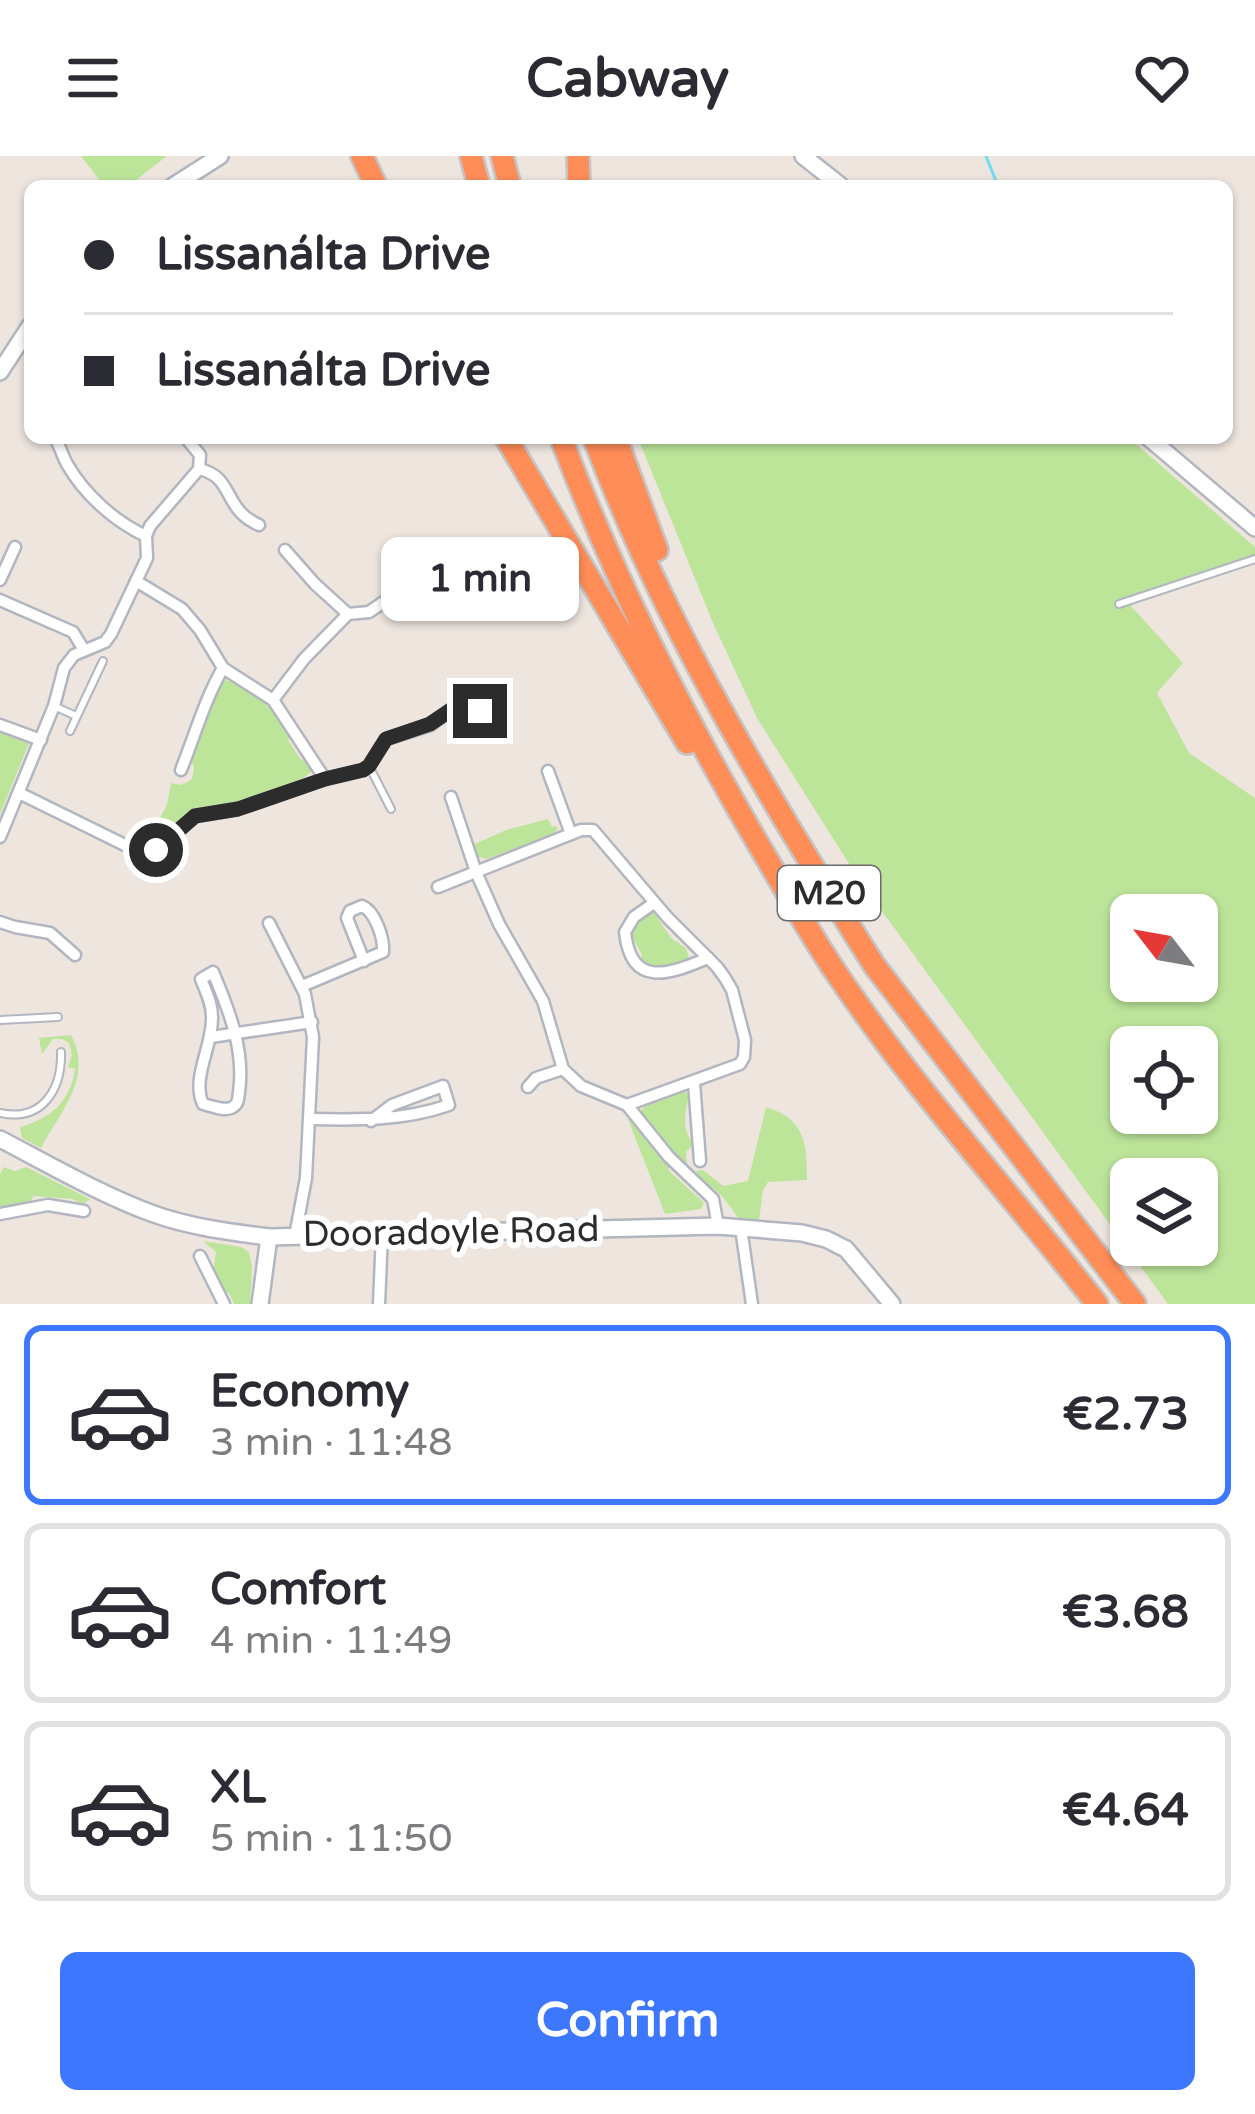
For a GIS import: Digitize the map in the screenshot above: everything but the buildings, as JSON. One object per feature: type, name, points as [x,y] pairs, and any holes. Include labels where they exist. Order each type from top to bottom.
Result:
[{"type":"highway","name":"M20","points":[[510,444],[783,906],[1097,1304]]},
{"type":"highway","name":"M20","points":[[563,444],[621,583],[669,682],[834,970]]},
{"type":"highway","name":"M20","points":[[596,444],[640,549],[711,696],[846,921],[874,965],[1135,1304]]},
{"type":"highway","name":"M20","points":[[618,444],[647,528],[681,604],[764,774],[846,921]]},
{"type":"street","points":[[182,180],[220,156]]},
{"type":"street","points":[[803,156],[833,180]]},
{"type":"street","points":[[0,371],[24,335]]},
{"type":"street","points":[[61,444],[69,470],[108,512],[146,536]]},
{"type":"street","points":[[0,837],[54,706],[64,668],[74,655],[111,634],[148,553],[146,536],[161,510],[199,469],[200,455],[191,444]]},
{"type":"street","points":[[1156,444],[1255,528]]},
{"type":"street","points":[[199,469],[218,476],[240,514],[259,525]]},
{"type":"street","points":[[0,580],[15,547]]},
{"type":"street","points":[[285,550],[348,614]]},
{"type":"street","points":[[136,581],[182,609],[223,668],[273,700],[325,779]]},
{"type":"street","points":[[0,599],[73,632],[84,650]]},
{"type":"street","points":[[273,700],[348,614],[369,613],[388,599],[394,606]]},
{"type":"street","points":[[181,770],[204,704],[223,668]]},
{"type":"street","points":[[20,793],[137,851],[148,852],[158,849],[195,816],[238,809],[325,779],[355,774],[369,766],[386,739],[430,724],[464,701],[472,702],[486,718]]},
{"type":"street","points":[[0,725],[41,740]]},
{"type":"street","points":[[548,771],[571,834]]},
{"type":"street","points":[[452,797],[476,872],[501,928],[543,1001],[563,1069],[581,1086],[627,1105],[669,1157],[713,1199],[718,1226]]},
{"type":"street","points":[[438,887],[588,829],[597,833],[654,903],[708,958],[732,990],[746,1049],[740,1064],[627,1105]]},
{"type":"street","points":[[654,903],[634,917],[626,932],[638,967],[667,974],[708,958]]},
{"type":"street","points":[[302,986],[364,962],[380,955],[384,948],[371,911],[362,906],[347,918],[364,962]]},
{"type":"street","points":[[0,922],[50,933],[75,955]]},
{"type":"street","points":[[269,923],[302,986],[312,1022],[306,1178],[295,1235]]},
{"type":"street","points":[[213,972],[231,1013],[234,1034],[242,1070],[238,1101],[226,1109],[203,1104],[197,1091],[211,1037],[211,1004],[201,979],[213,972]]},
{"type":"street","points":[[211,1037],[312,1022]]},
{"type":"street","points":[[528,1087],[536,1078],[563,1069]]},
{"type":"street","points":[[694,1082],[700,1161]]},
{"type":"street","points":[[310,1119],[371,1121],[398,1119],[449,1105],[443,1086],[392,1105],[371,1121]]},
{"type":"street","points":[[0,1160],[5,1142]]},
{"type":"street","name":"Dooradoyle Road","points":[[5,1142],[153,1214],[208,1229],[269,1237],[718,1226],[802,1233],[838,1244],[892,1304]]},
{"type":"street","points":[[0,1214],[48,1205],[84,1211]]},
{"type":"street","points":[[741,1228],[752,1304]]},
{"type":"street","points":[[379,1304],[382,1234]]},
{"type":"street","points":[[260,1304],[269,1237]]},
{"type":"street","points":[[200,1256],[224,1304]]},
{"type":"lane","points":[[1119,604],[1255,559]]},
{"type":"lane","points":[[70,731],[103,661]]},
{"type":"lane","points":[[54,706],[76,716]]},
{"type":"lane","points":[[369,766],[391,809]]},
{"type":"lane","points":[[0,1020],[58,1017]]},
{"type":"lane","points":[[0,1113],[26,1113],[47,1100],[60,1078],[61,1052]]},
{"type":"green space","points":[[81,156],[167,156],[136,180],[99,180]]},
{"type":"green space","points":[[640,444],[1136,444],[1255,547],[1255,556],[1130,605],[1183,663],[1157,693],[1189,753],[1255,798],[1255,1304],[1168,1304],[1140,1266],[1218,1266],[1218,1158],[1110,1158],[1110,1224],[860,881],[757,718]]},
{"type":"green space","points":[[224,680],[263,701],[311,772],[261,797],[190,812],[158,842],[144,847],[167,805],[171,783],[182,785],[192,779],[191,759],[204,730],[207,708]]},
{"type":"green space","points":[[0,730],[30,741],[0,814]]},
{"type":"green space","points":[[548,819],[558,829],[552,835],[486,859],[476,856],[473,845]]},
{"type":"green space","points":[[648,911],[686,948],[689,958],[664,967],[639,960],[642,955],[630,940],[635,924]]},
{"type":"green space","points":[[71,1035],[79,1065],[77,1080],[41,1148],[22,1138],[20,1127],[57,1107],[75,1069],[68,1067],[69,1043],[53,1039],[42,1054],[39,1038]]},
{"type":"green space","points":[[683,1091],[690,1096],[685,1121],[694,1144],[686,1152],[687,1168],[641,1111],[648,1102]]},
{"type":"green space","points":[[766,1107],[797,1126],[807,1180],[768,1182],[759,1220],[739,1219],[696,1171],[703,1170],[723,1186],[748,1181]]},
{"type":"green space","points":[[626,1114],[670,1166],[668,1170],[704,1203],[701,1209],[665,1214]]},
{"type":"green space","points":[[4,1167],[15,1171],[26,1167],[90,1199],[83,1204],[34,1196],[0,1207]]},
{"type":"green space","points":[[203,1241],[249,1252],[250,1304],[234,1304],[229,1293],[224,1293],[213,1271],[216,1252]]},
{"type":"waterway","points":[[986,156],[996,180]]},
{"type":"route","points":[[156,850],[195,816],[238,809],[325,779],[355,774],[369,766],[380,746],[394,734],[430,724],[464,701],[480,711]]}]
